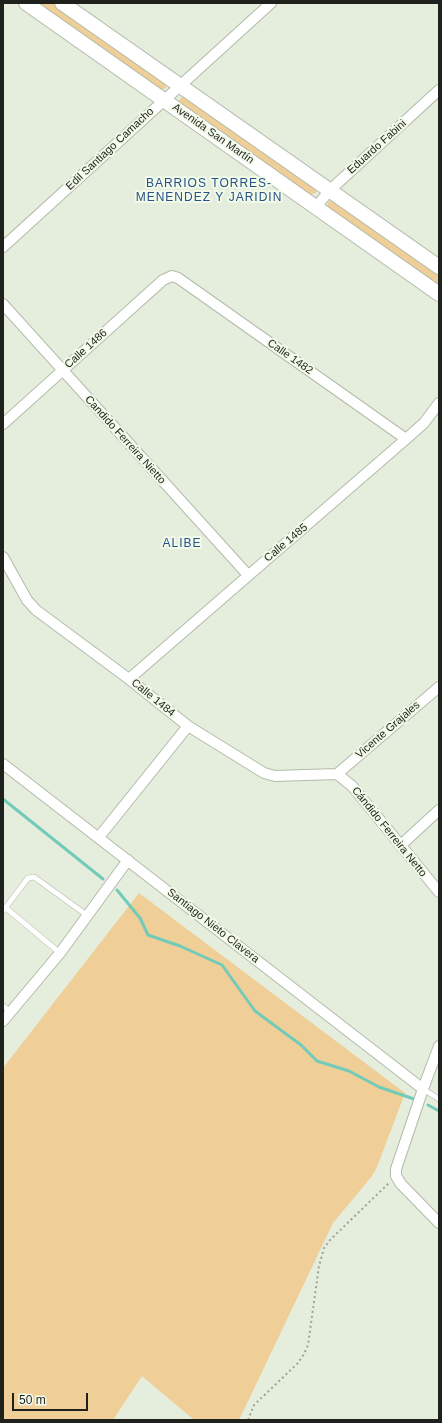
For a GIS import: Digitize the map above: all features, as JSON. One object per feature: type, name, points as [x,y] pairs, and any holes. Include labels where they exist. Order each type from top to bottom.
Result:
[{"type":"street","name":"Avenida San Martín","points":[[26,3],[317,206],[439,294]]},
{"type":"street","name":"Avenida San Martín","points":[[62,3],[439,267]]},
{"type":"street","name":"Edil Santiago Camacho","points":[[3,247],[271,3]]},
{"type":"street","name":"Eduardo Fabini","points":[[317,206],[329,191],[439,90]]},
{"type":"street","name":"Calle 1486","points":[[3,424],[163,280],[172,276]]},
{"type":"street","name":"Calle 1482","points":[[172,276],[178,278],[406,439]]},
{"type":"street","name":"Candido Ferreira Nietto","points":[[3,304],[248,575]]},
{"type":"street","name":"Calle 1485","points":[[129,679],[424,423],[439,403]]},
{"type":"street","name":"Calle 1484","points":[[3,557],[27,600],[36,610],[129,679],[188,726],[264,773],[274,776],[337,774]]},
{"type":"street","name":"Vicente Grajales","points":[[337,774],[439,686]]},
{"type":"street","points":[[99,837],[188,726]]},
{"type":"street","name":"Santiago Nieto Clavera","points":[[3,764],[423,1088]]},
{"type":"street","name":"Cándido Ferreira Netto","points":[[337,774],[352,786],[439,892]]},
{"type":"street","points":[[400,845],[439,810]]},
{"type":"street","points":[[3,1021],[7,1009],[60,953],[128,860]]},
{"type":"street","points":[[439,1046],[423,1088],[396,1169],[396,1176],[401,1184],[439,1223]]},
{"type":"lane","points":[[60,953],[4,909],[28,878],[34,877],[88,916]]},
{"type":"lane","points":[[423,1088],[439,1099]]},
{"type":"path","points":[[248,1420],[254,1405],[298,1363],[308,1345],[319,1266],[324,1248],[330,1240],[396,1176]]},
{"type":"shaded area","points":[[37,3],[53,3],[167,82],[166,88],[161,90]]},
{"type":"shaded area","points":[[183,96],[317,190],[316,193],[310,195],[180,103],[179,100]]},
{"type":"shaded area","points":[[333,200],[439,273],[439,286],[328,208],[328,202]]},
{"type":"shaded area","points":[[139,893],[405,1093],[377,1167],[372,1176],[333,1223],[240,1418],[237,1420],[194,1420],[142,1376],[113,1420],[3,1420],[3,1068]]},
{"type":"waterway","points":[[3,799],[103,879]]},
{"type":"waterway","points":[[117,890],[140,918],[148,935],[180,946],[222,965],[255,1011],[301,1045],[317,1061],[349,1071],[379,1087],[414,1099]]},
{"type":"waterway","points":[[428,1105],[439,1111]]},
{"type":"district","name":"BARRIOS TORRES- MENENDEZ Y JARIDIN","points":[[209,191]]},
{"type":"district","name":"ALIBE","points":[[182,544]]}]
